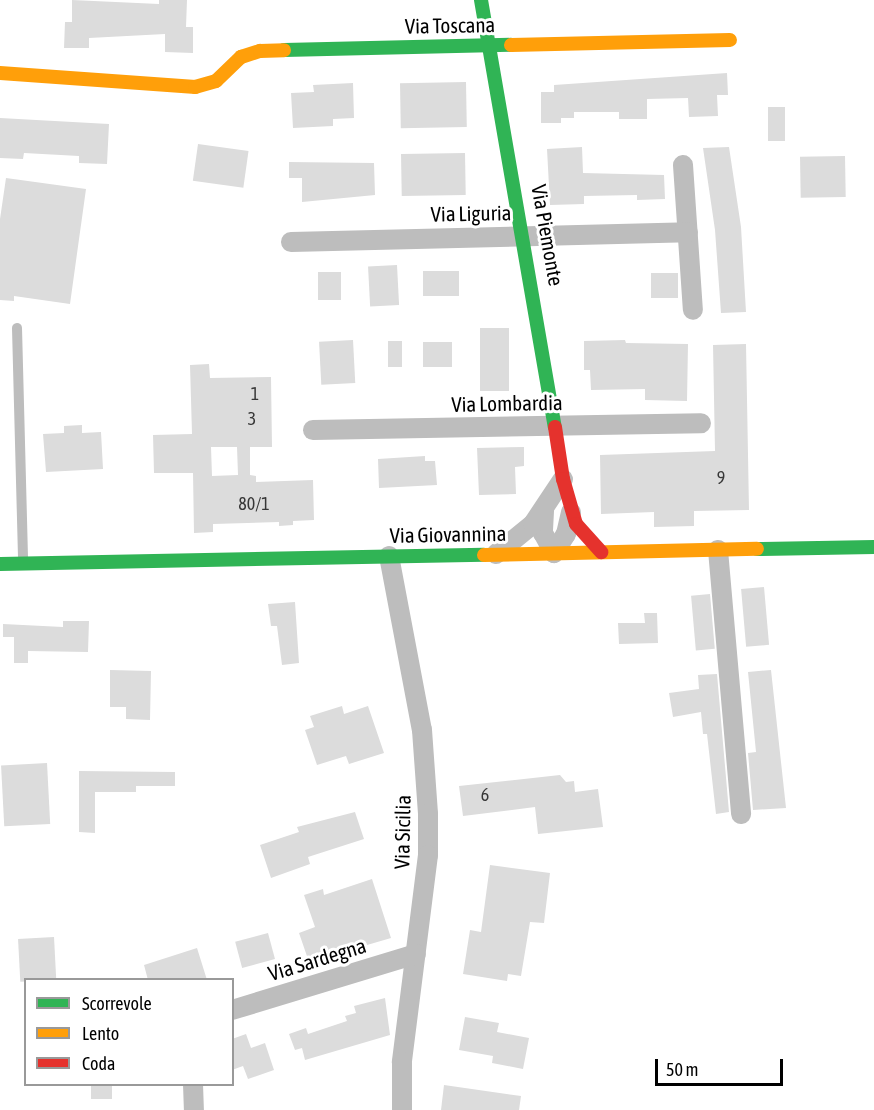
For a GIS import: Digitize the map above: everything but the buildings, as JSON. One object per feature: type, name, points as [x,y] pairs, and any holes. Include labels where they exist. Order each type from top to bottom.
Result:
[{"type":"street","name":"Via Piemonte","points":[[481,0],[525,236],[563,479],[571,513],[584,535],[601,552]]},
{"type":"street","name":"Via Toscana","points":[[0,73],[183,87],[210,85],[222,78],[241,57],[260,51],[730,40]]},
{"type":"street","points":[[683,165],[693,310]]},
{"type":"street","name":"Via Liguria","points":[[291,242],[688,232]]},
{"type":"street","name":"Via Lombardia","points":[[313,430],[701,423]]},
{"type":"street","points":[[495,554],[521,537],[544,511],[563,479]]},
{"type":"street","points":[[544,511],[543,534],[554,553],[566,534],[571,513]]},
{"type":"street","name":"Via Giovannina","points":[[0,564],[874,547]]},
{"type":"street","points":[[718,550],[741,814]]},
{"type":"street","name":"Via Sicilia","points":[[389,556],[420,721],[427,785],[428,855],[403,1053],[402,1110]]},
{"type":"street","name":"Via Sardegna","points":[[234,1009],[416,954]]},
{"type":"street","points":[[193,1086],[194,1110]]},
{"type":"lane","points":[[17,328],[23,563]]},
{"type":"traffic: fast","points":[[481,0],[555,427]]},
{"type":"traffic: fast","points":[[284,50],[511,45]]},
{"type":"traffic: fast","points":[[757,549],[874,547]]},
{"type":"traffic: fast","points":[[0,564],[484,555]]},
{"type":"traffic: slow","points":[[511,45],[730,40]]},
{"type":"traffic: slow","points":[[0,73],[195,87],[216,81],[241,57],[260,51],[284,50]]},
{"type":"traffic: slow","points":[[484,555],[757,549]]},
{"type":"traffic: jam","points":[[555,427],[563,479],[576,524],[601,552]]}]
